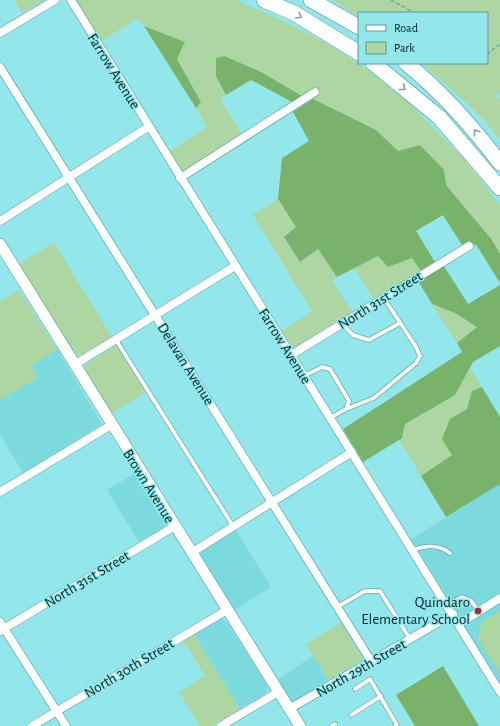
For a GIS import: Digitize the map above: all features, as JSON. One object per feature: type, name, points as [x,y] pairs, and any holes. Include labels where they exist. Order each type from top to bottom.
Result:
[{"type":"highway","points":[[264,0],[294,13],[358,52]]},
{"type":"highway","points":[[311,0],[358,26]]},
{"type":"highway","points":[[374,64],[439,117],[500,188]]},
{"type":"highway","points":[[407,64],[424,78],[473,127],[500,163]]},
{"type":"main road","name":"Brown Avenue","points":[[0,245],[226,610],[300,726]]},
{"type":"street","points":[[0,33],[54,0]]},
{"type":"street","name":"Farrow Avenue","points":[[71,0],[148,127],[447,604],[500,692]]},
{"type":"street","name":"Delavan Avenue","points":[[0,66],[371,661]]},
{"type":"street","points":[[180,178],[315,92]]},
{"type":"street","points":[[0,221],[148,127]]},
{"type":"street","name":"North 31st Street","points":[[291,355],[469,246]]},
{"type":"street","points":[[74,365],[235,266]]},
{"type":"street","points":[[0,492],[111,425]]},
{"type":"street","points":[[191,553],[271,501],[352,452]]},
{"type":"street","name":"North 31st Street","points":[[1,627],[175,526]]},
{"type":"street","points":[[459,624],[500,598]]},
{"type":"street","name":"North 30th Street","points":[[32,726],[226,610]]},
{"type":"street","name":"North 29th Street","points":[[290,709],[453,614]]},
{"type":"street","points":[[1,627],[66,726]]},
{"type":"street","points":[[221,726],[278,692]]},
{"type":"lane","points":[[330,418],[374,398],[416,363],[420,356],[416,347],[384,298]]},
{"type":"lane","points":[[342,324],[353,335],[370,340],[400,323]]},
{"type":"lane","points":[[116,340],[233,526]]},
{"type":"lane","points":[[304,376],[322,367],[330,369],[350,401],[346,410]]},
{"type":"lane","points":[[413,550],[431,545],[450,552]]},
{"type":"lane","points":[[337,607],[365,591],[380,591],[410,639]]},
{"type":"lane","points":[[447,604],[462,597],[471,601],[479,611]]},
{"type":"lane","points":[[355,689],[370,680],[381,696],[397,725],[395,726]]},
{"type":"lane","points":[[351,715],[381,696]]},
{"type":"path","points":[[391,0],[413,12]]},
{"type":"path","points":[[488,53],[500,44]]},
{"type":"shaded area","points":[[57,349],[102,424],[23,473],[0,434],[0,400],[38,377],[31,366]]},
{"type":"shaded area","points":[[134,474],[165,524],[164,527],[139,542],[107,490]]},
{"type":"shaded area","name":"Quindaro Elementary School","points":[[500,484],[500,683],[411,539]]},
{"type":"shaded area","points":[[235,528],[271,587],[235,610],[201,558],[201,554],[202,551]]},
{"type":"shaded area","points":[[221,618],[227,622],[268,687],[267,692],[240,709],[194,634]]},
{"type":"shaded area","points":[[313,656],[329,680],[294,701],[291,700],[278,679]]},
{"type":"green space","points":[[14,0],[44,0],[22,13]]},
{"type":"green space","points":[[76,0],[236,0],[273,16],[327,43],[361,65],[408,102],[464,159],[500,205],[500,254],[492,240],[446,185],[444,170],[398,151],[376,130],[313,99],[319,93],[316,87],[302,96],[261,72],[216,76],[226,95],[220,99],[242,134],[185,172],[181,172],[169,152],[207,127],[196,108],[201,101],[177,58],[184,42],[144,26],[138,18],[100,42]]},
{"type":"green space","points":[[333,0],[500,0],[500,92],[496,95],[500,99],[500,139],[472,109],[422,64],[488,64],[488,12],[358,12],[358,16]]},
{"type":"green space","points":[[144,26],[185,42],[177,59],[201,102],[196,108]]},
{"type":"green space","points":[[224,56],[261,72],[302,96],[292,102],[251,80],[226,95],[216,76],[216,58]]},
{"type":"green space","points":[[313,99],[376,130],[398,151],[420,145],[444,170],[446,185],[492,240],[500,254],[500,283],[477,246],[470,241],[462,245],[443,215],[416,231],[435,262],[421,271],[412,258],[388,267],[378,256],[337,277],[318,249],[300,262],[284,237],[296,227],[278,199],[282,158],[309,141],[293,112]]},
{"type":"green space","points":[[278,199],[296,227],[284,237],[300,262],[318,249],[337,277],[332,280],[353,314],[295,348],[291,347],[282,331],[312,311],[253,215]]},
{"type":"green space","points":[[54,242],[112,337],[81,356],[75,354],[19,264]]},
{"type":"green space","points":[[378,256],[388,267],[412,257],[421,271],[374,299],[354,268]]},
{"type":"green space","points":[[444,266],[468,304],[500,285],[500,346],[473,362],[455,395],[405,424],[402,438],[363,462],[343,429],[462,352],[457,343],[477,327],[455,313],[432,304],[418,281]]},
{"type":"green space","points":[[19,290],[57,349],[31,366],[38,377],[0,400],[0,301]]},
{"type":"green space","points":[[432,304],[455,313],[477,327],[457,343]]},
{"type":"green space","points":[[116,345],[146,392],[112,413],[86,372],[85,365]]},
{"type":"green space","points":[[470,368],[482,387],[472,391],[467,409],[450,419],[453,455],[421,476],[399,440],[402,438],[405,424],[455,395]]},
{"type":"green space","points":[[482,387],[500,417],[500,484],[446,517],[421,476],[452,455],[442,439],[450,419],[467,409],[472,391]]},
{"type":"green space","points":[[500,611],[500,674],[478,639],[481,623]]},
{"type":"green space","points":[[341,622],[363,658],[329,680],[306,644]]},
{"type":"green space","points":[[194,634],[240,709],[212,726],[200,726],[179,692],[205,676],[183,640]]},
{"type":"green space","points":[[443,666],[479,726],[415,726],[396,695]]},
{"type":"place","name":"Quindaro Elementary School","points":[[478,611]]}]
